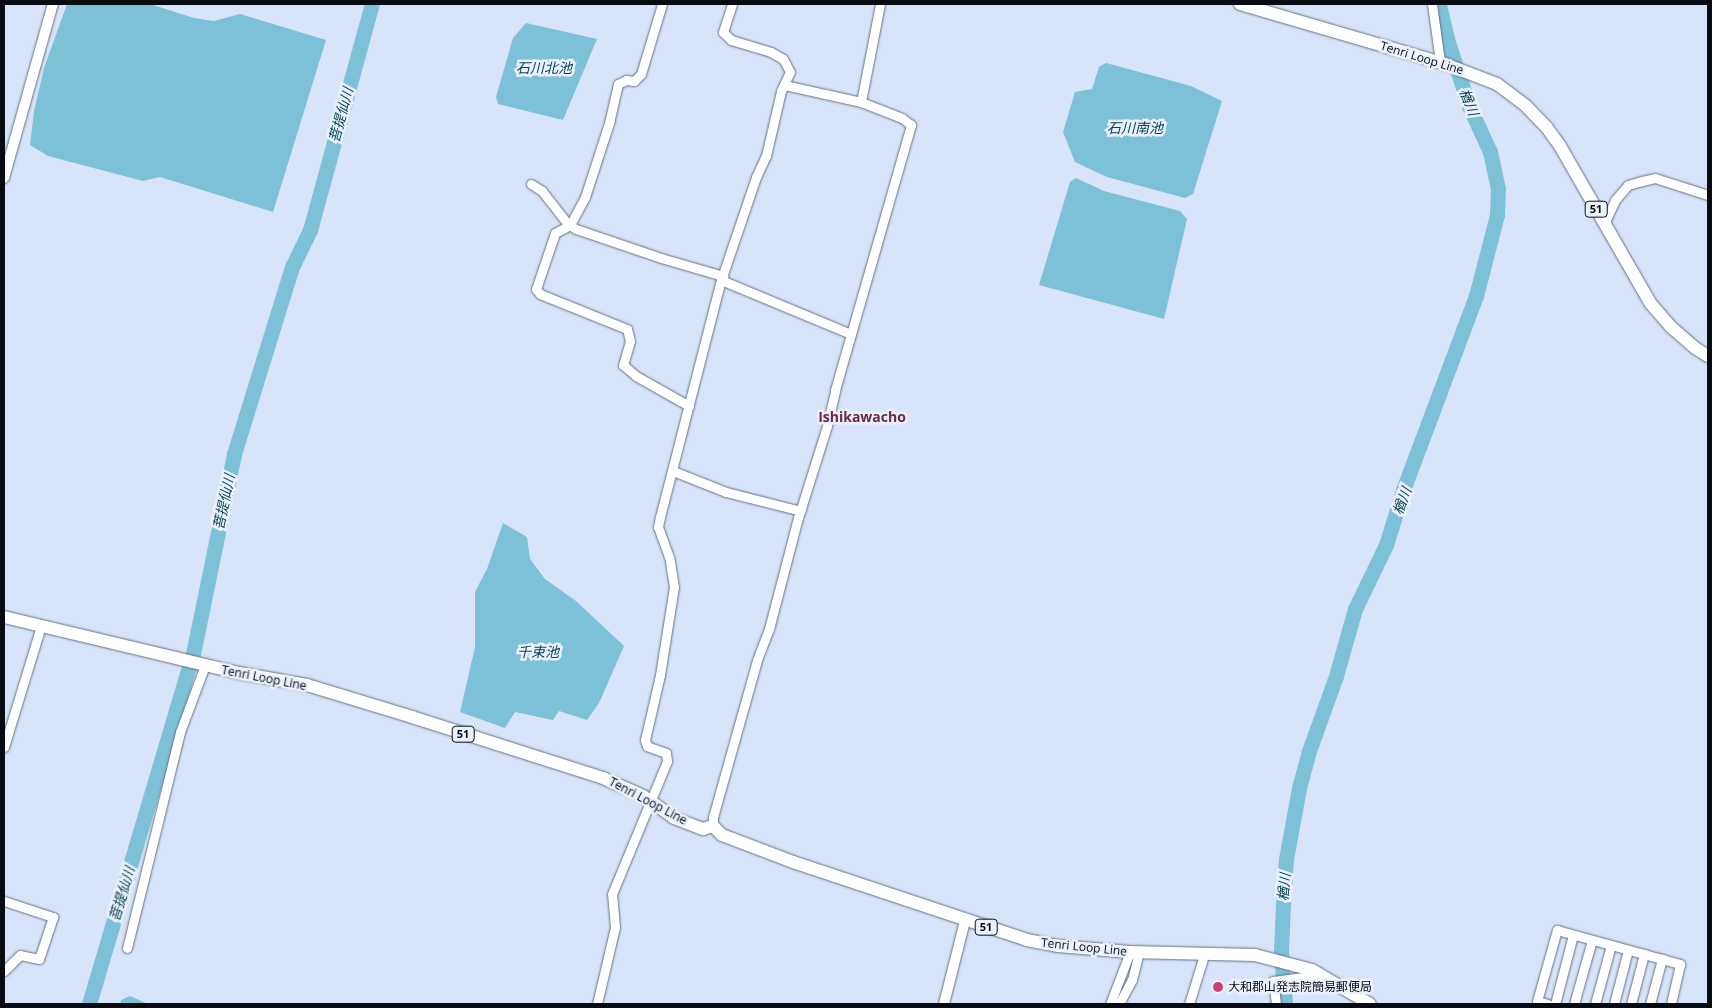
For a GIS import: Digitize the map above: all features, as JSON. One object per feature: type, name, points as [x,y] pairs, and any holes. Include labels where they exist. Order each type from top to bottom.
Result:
[{"type":"main road","name":"Tenri Loop Line","points":[[1240,4],[1472,73],[1497,84],[1525,105],[1547,128],[1560,146],[1651,304],[1671,327],[1695,348],[1708,356]]},
{"type":"main road","name":"Tenri Loop Line","points":[[4,617],[203,665],[307,685],[412,717],[603,778],[643,796],[674,818],[703,829],[714,826],[722,835],[965,921],[1027,940],[1058,946],[1135,952],[1205,952],[1274,958],[1292,963],[1320,975],[1370,1004]]},
{"type":"street","points":[[4,178],[53,4]]},
{"type":"street","points":[[662,4],[641,74],[634,81],[626,80],[618,84],[596,167],[585,197],[570,225],[555,233],[536,289],[540,294],[627,329],[630,341],[623,365],[636,376],[689,406]]},
{"type":"street","points":[[597,1004],[615,927],[612,894],[667,761],[666,753],[647,746],[645,740],[660,675],[673,604],[674,587],[669,557],[658,528],[722,278],[756,177],[766,156],[781,91],[790,72],[783,59],[771,52],[731,40],[723,32],[732,4]]},
{"type":"street","points":[[861,102],[880,4]]},
{"type":"street","points":[[1432,4],[1443,63]]},
{"type":"street","points":[[714,826],[713,817],[757,660],[769,629],[801,511],[827,426],[851,334],[912,125],[902,118],[861,102],[785,85]]},
{"type":"street","points":[[1604,224],[1615,200],[1628,185],[1642,180],[1655,178],[1708,195]]},
{"type":"street","points":[[531,184],[542,191],[570,225],[722,278],[851,334]]},
{"type":"street","points":[[673,471],[726,492],[801,511]]},
{"type":"street","points":[[4,747],[41,626]]},
{"type":"street","points":[[127,948],[180,732],[203,665]]},
{"type":"street","points":[[4,901],[53,917],[39,959],[20,955],[4,971]]},
{"type":"street","points":[[944,1004],[965,921]]},
{"type":"street","points":[[1548,1004],[1537,1001],[1556,930],[1680,964],[1671,1004]]},
{"type":"street","points":[[1555,1004],[1573,935]]},
{"type":"street","points":[[1574,1004],[1592,940]]},
{"type":"street","points":[[1595,1004],[1611,945]]},
{"type":"street","points":[[1614,1004],[1628,950]]},
{"type":"street","points":[[1110,1004],[1135,952]]},
{"type":"street","points":[[1119,1004],[1132,980],[1135,952]]},
{"type":"street","points":[[1189,1004],[1205,952]]},
{"type":"street","points":[[1631,1004],[1644,954]]},
{"type":"street","points":[[1650,1004],[1662,959]]},
{"type":"street","points":[[1276,1004],[1273,981],[1320,975]]},
{"type":"water","points":[[67,4],[150,4],[194,18],[214,21],[240,14],[326,40],[273,212],[160,177],[143,181],[48,156],[30,145],[34,111],[44,68]]},
{"type":"water","name":"石川北池","points":[[526,23],[597,39],[563,120],[498,104],[496,97],[513,38]]},
{"type":"water","name":"石川南池","points":[[1106,63],[1191,86],[1222,101],[1193,194],[1185,198],[1107,177],[1075,162],[1063,132],[1075,92],[1092,89],[1099,67]]},
{"type":"water","points":[[1076,178],[1104,191],[1180,211],[1187,219],[1164,319],[1039,285],[1070,182]]},
{"type":"water","name":"千束池","points":[[503,523],[527,537],[530,559],[545,579],[576,601],[624,646],[599,703],[587,720],[559,711],[553,720],[515,712],[505,728],[460,712],[475,647],[475,592],[487,569]]},
{"type":"water","points":[[130,996],[148,1004],[120,1004],[121,1000]]},
{"type":"waterway","name":"菩提仙川","points":[[89,1004],[193,654],[234,454],[292,267],[310,230],[372,4]]},
{"type":"waterway","name":"楢川","points":[[1285,1004],[1281,952],[1283,905],[1286,859],[1299,788],[1309,751],[1336,676],[1355,609],[1386,545],[1403,490],[1476,296],[1497,215],[1498,189],[1490,152],[1469,106],[1447,39],[1439,4]]},
{"type":"place","name":"大和郡山発志院簡易郵便局","points":[[1218,987]]},
{"type":"district","name":"Ishikawacho","points":[[862,417]]}]
